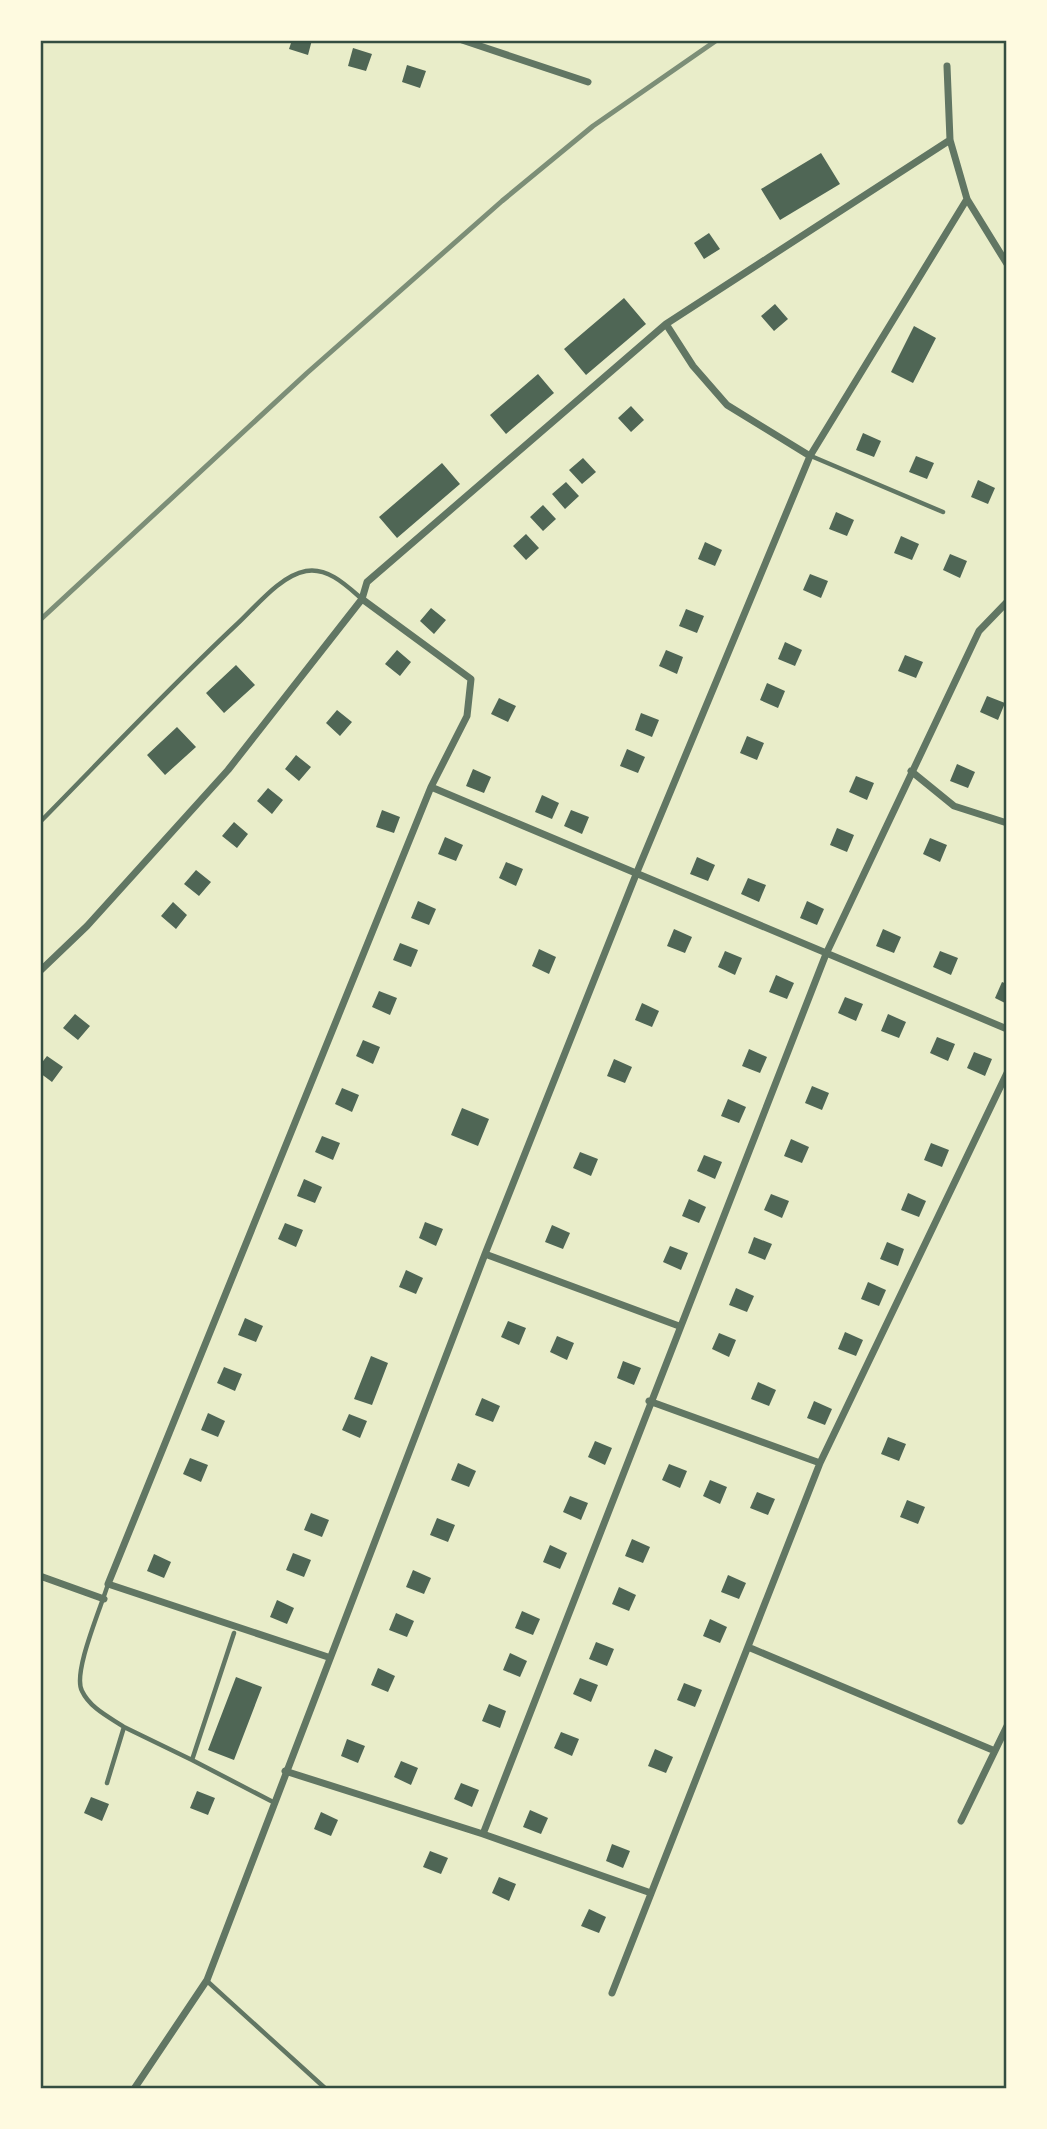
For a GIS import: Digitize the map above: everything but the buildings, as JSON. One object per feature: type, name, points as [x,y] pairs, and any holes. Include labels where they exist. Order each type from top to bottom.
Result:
[{"type":"street","points":[[463,40],[588,82]]},
{"type":"street","points":[[947,66],[950,140],[967,199],[1007,264]]},
{"type":"street","points":[[40,971],[87,926],[228,770],[362,599],[368,582],[666,324],[950,140]]},
{"type":"street","points":[[134,2089],[207,1980],[328,1657],[485,1254],[637,872],[810,456],[967,199]]},
{"type":"street","points":[[666,324],[693,366],[727,405],[810,456]]},
{"type":"street","points":[[328,1657],[108,1584],[431,787],[467,716],[471,679],[362,599]]},
{"type":"street","points":[[483,1834],[649,1401],[826,954],[979,631],[1007,602]]},
{"type":"street","points":[[911,771],[954,806],[1007,823]]},
{"type":"street","points":[[431,787],[1007,1029]]},
{"type":"street","points":[[612,1993],[820,1463],[1007,1073]]},
{"type":"street","points":[[485,1254],[679,1326]]},
{"type":"street","points":[[649,1401],[820,1463]]},
{"type":"street","points":[[40,1576],[104,1599]]},
{"type":"street","points":[[748,1647],[995,1751]]},
{"type":"street","points":[[961,1821],[1007,1726]]},
{"type":"street","points":[[285,1771],[483,1834],[651,1893]]},
{"type":"lane","points":[[810,456],[943,512]]},
{"type":"lane","points":[[40,822],[192,666],[274,590],[294,576],[318,571],[342,582],[362,599]]},
{"type":"lane","points":[[108,1584],[80,1671],[80,1689],[95,1708],[124,1727],[274,1802]]},
{"type":"lane","points":[[192,1760],[234,1633]]},
{"type":"lane","points":[[107,1783],[124,1727]]},
{"type":"lane","points":[[207,1980],[326,2089]]},
{"type":"railway","points":[[40,620],[307,373],[502,201],[593,126],[717,40]]}]
